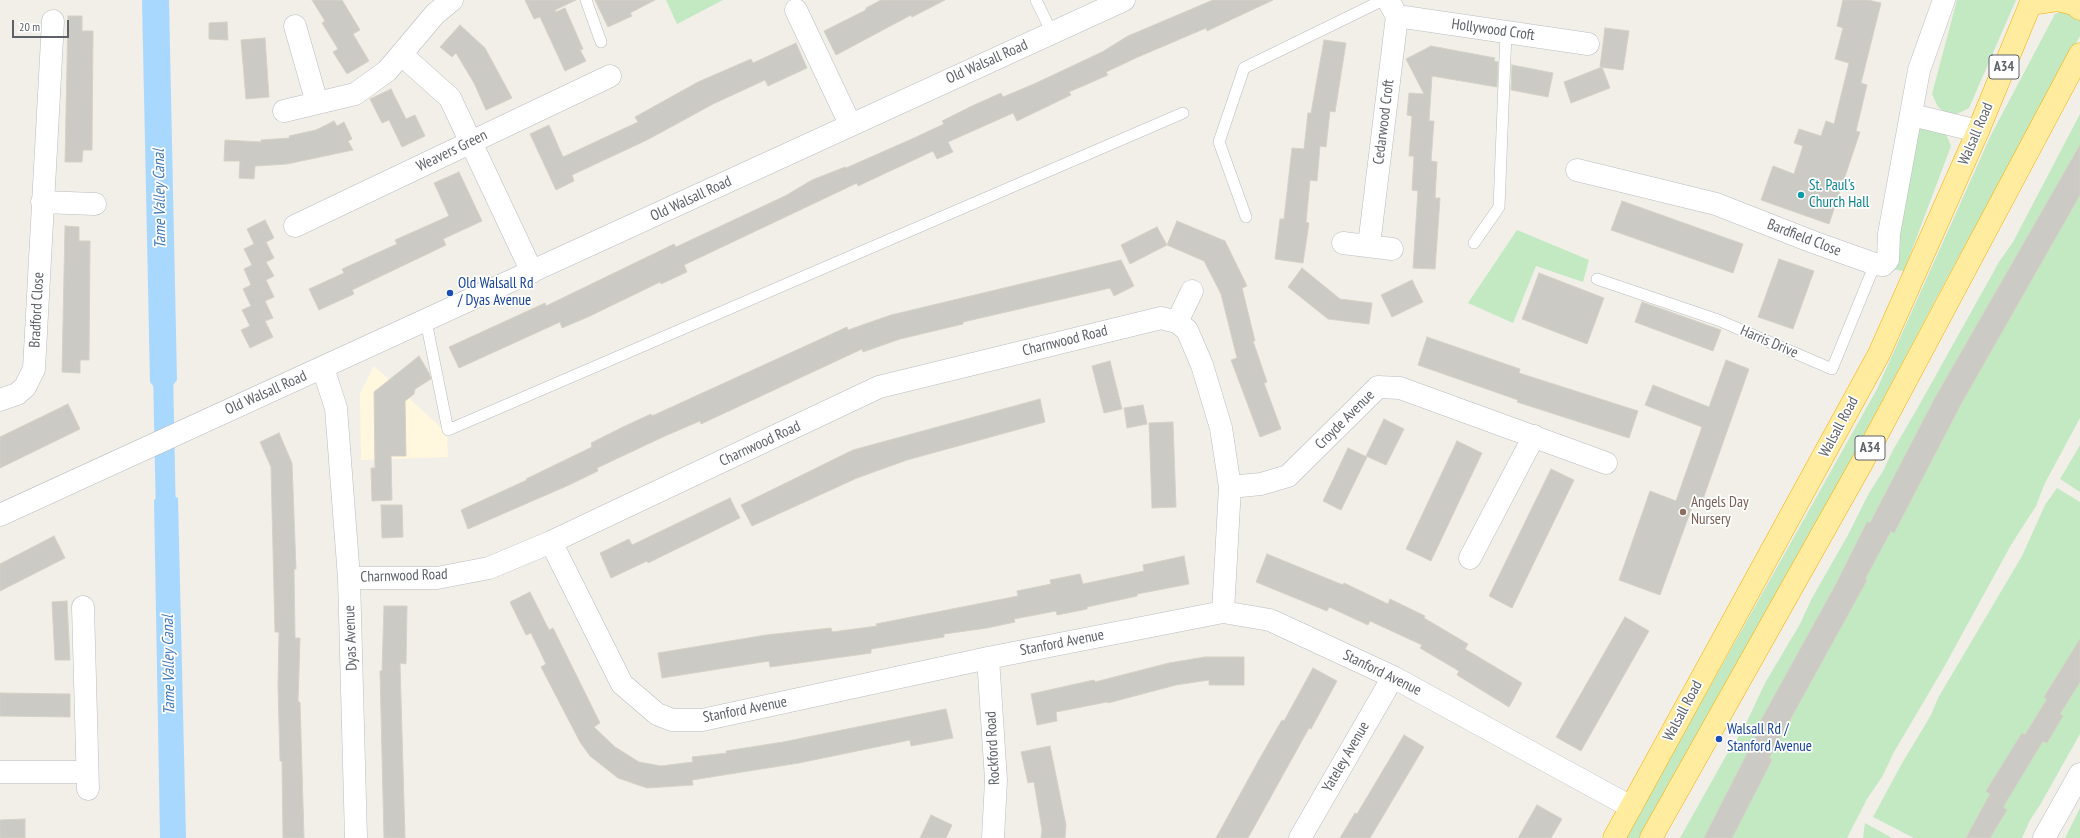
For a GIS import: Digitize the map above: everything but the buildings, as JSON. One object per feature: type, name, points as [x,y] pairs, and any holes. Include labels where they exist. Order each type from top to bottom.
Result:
[{"type":"highway","points":[[2031,2],[2058,0],[2074,4],[2080,9]]},
{"type":"highway","name":"Walsall Road","points":[[1614,838],[1879,354],[1978,130],[2031,2]]},
{"type":"highway","name":"A34","points":[[1651,838],[1863,460],[2080,54]]},
{"type":"street","points":[[284,111],[355,94],[387,71],[435,14],[452,0]]},
{"type":"street","name":"Old Walsall Road","points":[[0,515],[426,321],[850,124],[1124,0]]},
{"type":"street","points":[[1876,264],[1883,265],[1888,260],[1889,234],[1920,70],[1944,0]]},
{"type":"street","name":"Hollywood Croft","points":[[1389,5],[1506,32],[1588,44]]},
{"type":"street","name":"Cedarwood Croft","points":[[1369,245],[1389,5]]},
{"type":"street","points":[[796,10],[850,124]]},
{"type":"street","points":[[295,26],[317,103]]},
{"type":"street","name":"Bradford Close","points":[[0,400],[17,394],[26,387],[34,369],[42,202],[46,32]]},
{"type":"street","points":[[402,55],[450,98],[532,272]]},
{"type":"street","name":"Weavers Green","points":[[295,226],[610,76]]},
{"type":"street","points":[[1912,115],[1978,130]]},
{"type":"street","name":"Bardfield Close","points":[[1577,170],[1716,204],[1876,264]]},
{"type":"street","points":[[42,202],[95,204]]},
{"type":"street","points":[[1342,243],[1369,245],[1392,249]]},
{"type":"street","points":[[1192,291],[1177,322],[1187,330],[1202,365],[1221,428],[1230,487],[1223,612]]},
{"type":"street","name":"Charnwood Road","points":[[349,578],[437,578],[489,568],[551,542],[880,387],[1161,318],[1177,322]]},
{"type":"street","name":"Dyas Avenue","points":[[323,368],[336,408],[349,578],[356,838]]},
{"type":"street","name":"Croyde Avenue","points":[[1230,487],[1261,484],[1288,476],[1378,387],[1400,388],[1606,463]]},
{"type":"street","points":[[1470,558],[1534,436]]},
{"type":"street","name":"Stanford Avenue","points":[[551,542],[622,684],[657,714],[672,720],[702,720],[988,658],[1223,612],[1270,620],[1393,677],[1631,807]]},
{"type":"street","points":[[0,772],[88,781],[83,607]]},
{"type":"street","name":"Rockford Road","points":[[988,658],[996,780],[993,838]]},
{"type":"street","name":"Yateley Avenue","points":[[1300,838],[1393,677]]},
{"type":"street","points":[[2044,838],[2080,774]]},
{"type":"lane","points":[[586,0],[601,42]]},
{"type":"lane","points":[[1036,0],[1052,33]]},
{"type":"lane","points":[[1246,217],[1219,142],[1244,68],[1389,5]]},
{"type":"lane","points":[[1474,243],[1499,207],[1506,32]]},
{"type":"lane","points":[[426,321],[448,430],[1183,113]]},
{"type":"lane","name":"Harris Drive","points":[[1597,280],[1718,320],[1832,369],[1876,264]]},
{"type":"shaded area","points":[[374,366],[447,433],[448,457],[361,460],[360,394]]},
{"type":"green space","points":[[666,0],[723,0],[677,24]]},
{"type":"green space","points":[[1957,0],[2016,0],[1969,108],[1955,115],[1947,114],[1938,107],[1932,94]]},
{"type":"green space","points":[[2062,11],[2080,17],[2080,36],[1946,280],[1798,560],[1642,838],[1625,838],[1877,389],[1991,135],[2055,14]]},
{"type":"green space","points":[[2080,114],[2080,418],[2045,483],[2036,506],[2011,545],[1943,669],[1894,752],[1882,777],[1867,799],[1847,838],[1680,838],[1727,754],[1743,730],[1765,683],[1800,624],[1812,598],[1848,535],[1893,450],[1999,262],[2013,242]]},
{"type":"green space","points":[[1928,126],[1946,134],[1951,146],[1904,271],[1891,269],[1916,128]]},
{"type":"green space","points":[[1517,230],[1589,260],[1583,282],[1536,266],[1513,323],[1468,303]]},
{"type":"green space","points":[[2080,445],[2080,492],[2060,479]]},
{"type":"green space","points":[[2057,488],[2080,502],[2080,734],[2030,820],[2022,838],[1914,838],[1873,817],[1901,765],[1931,715],[1938,698],[2022,556],[2045,505]]},
{"type":"green space","points":[[2080,808],[2080,838],[2065,838]]},
{"type":"green space","points":[[1865,823],[1892,838],[1863,838]]},
{"type":"water","name":"Tame Valley Canal","points":[[142,0],[169,0],[177,380],[163,398],[150,382]]},
{"type":"water","name":"Tame Valley Canal","points":[[165,492],[178,498],[186,838],[160,838],[154,500]]},
{"type":"waterway","points":[[163,370],[166,520]]},
{"type":"place","name":"St. Paul's Church Hall","points":[[1801,195]]},
{"type":"place","name":"Old Walsall Rd / Dyas Avenue","points":[[450,293]]},
{"type":"place","name":"Angels Day Nursery","points":[[1683,512]]},
{"type":"place","name":"Walsall Rd / Stanford Avenue","points":[[1719,739]]}]
